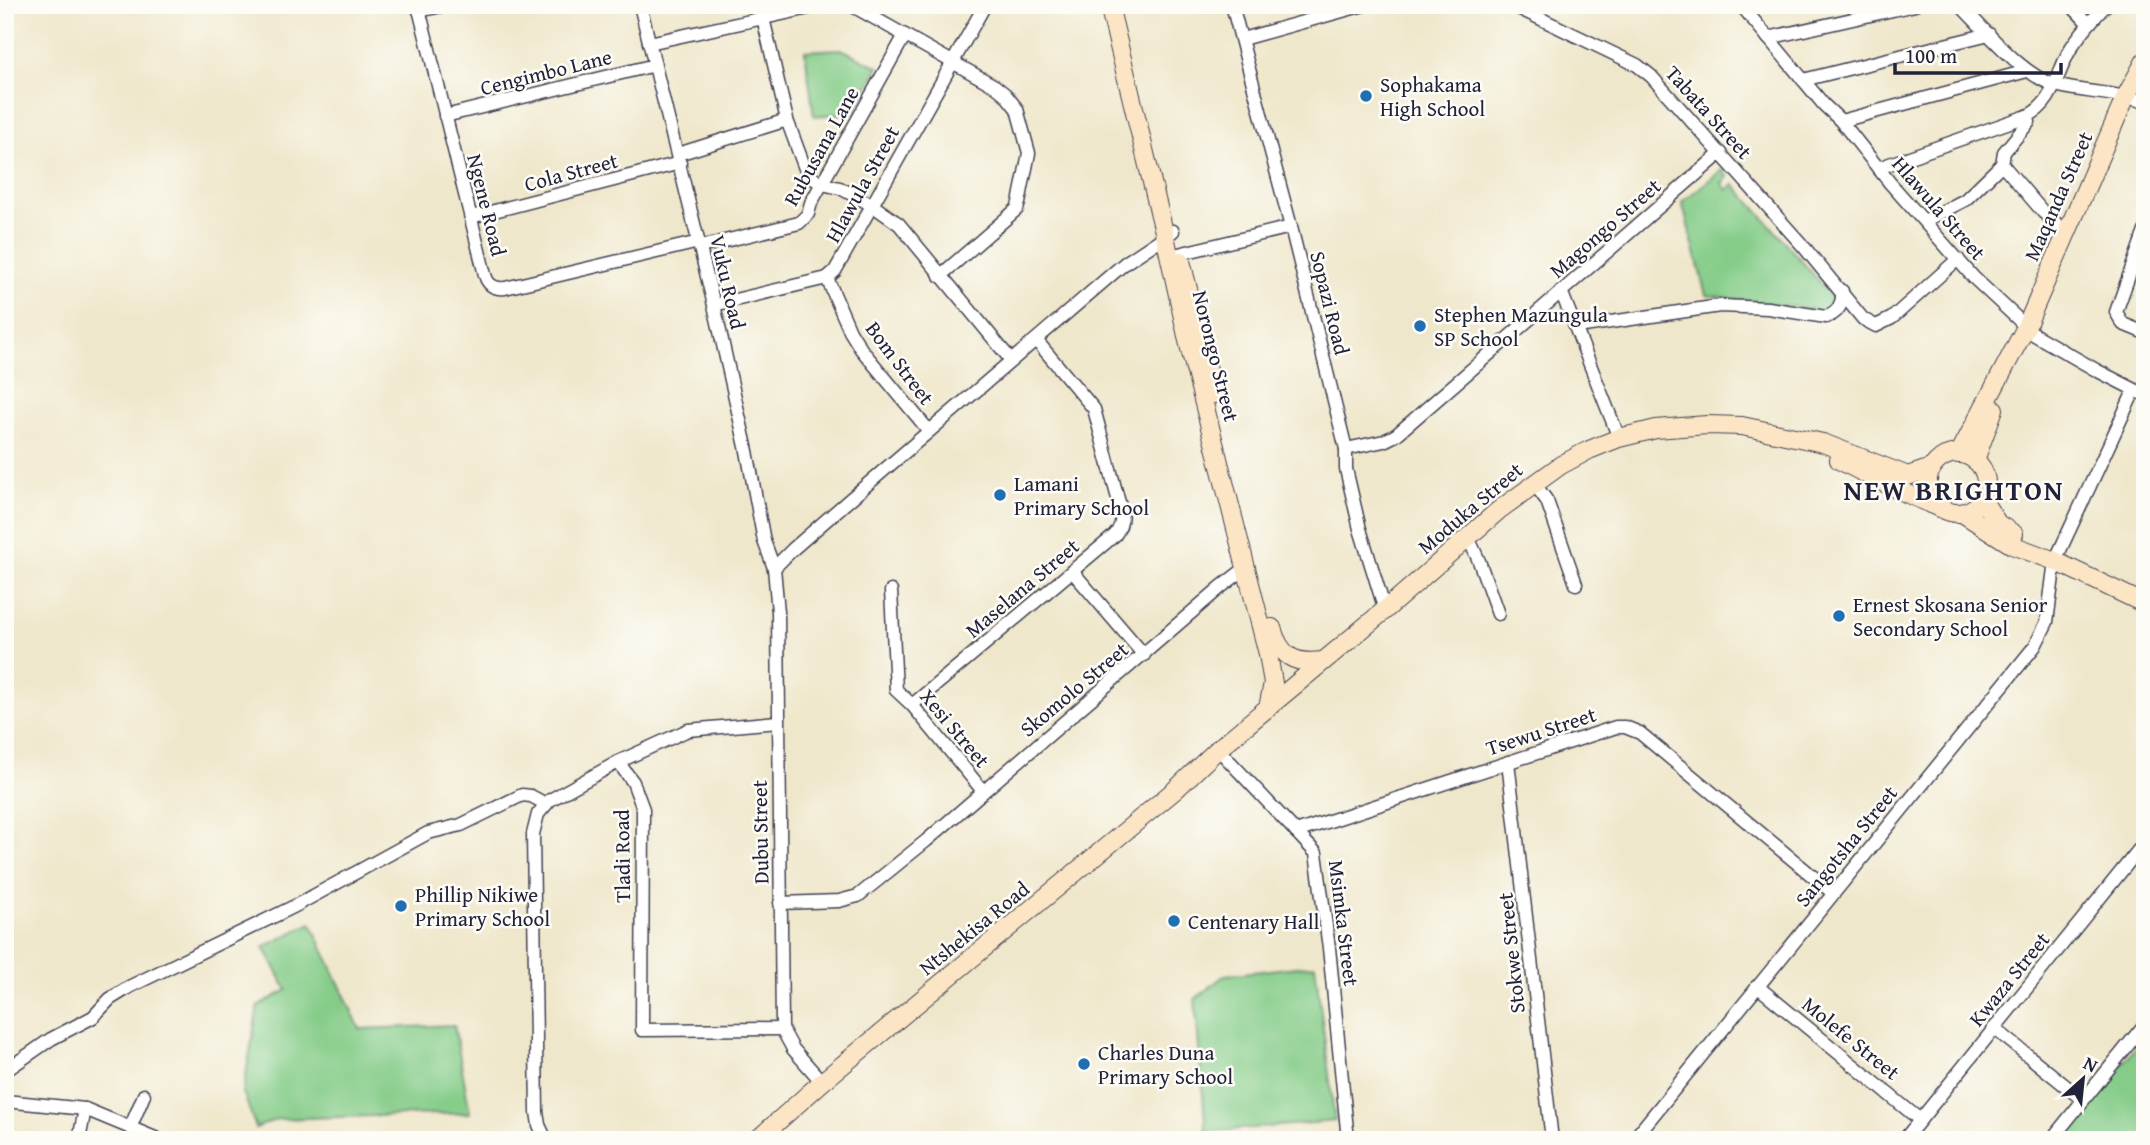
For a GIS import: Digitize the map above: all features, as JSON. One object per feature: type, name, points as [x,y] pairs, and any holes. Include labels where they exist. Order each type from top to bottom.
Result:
[{"type":"street","points":[[419,8],[446,5]]},
{"type":"street","name":"Vuku Road","points":[[640,5],[714,305],[747,451],[759,519],[774,568]]},
{"type":"street","points":[[649,43],[762,11],[823,5]]},
{"type":"street","points":[[851,5],[1005,94],[1019,113],[1029,153],[1017,209],[940,276]]},
{"type":"street","name":"Hlawula Street","points":[[827,278],[835,271],[985,5]]},
{"type":"street","name":"Sopazi Road","points":[[1232,5],[1346,449],[1346,470],[1360,529],[1385,610]]},
{"type":"street","points":[[1242,39],[1364,5]]},
{"type":"street","name":"Tabata Street","points":[[1512,5],[1645,70],[1721,153],[1863,318],[1876,326],[1892,318],[1958,259]]},
{"type":"street","name":"Hlawula Street","points":[[1741,5],[1924,221],[2026,327],[2035,335],[2139,393]]},
{"type":"street","points":[[1768,38],[1915,5]]},
{"type":"street","points":[[1960,5],[2027,71],[2055,85],[2126,96],[2145,102]]},
{"type":"street","points":[[2071,5],[2088,23]]},
{"type":"street","points":[[1878,168],[2027,117],[2043,106],[2071,48],[2088,23],[2106,5]]},
{"type":"street","name":"Ngene Road","points":[[419,8],[487,281],[493,287],[500,289],[700,245]]},
{"type":"street","name":"Norongo Street","points":[[1115,8],[1165,188],[1169,234],[1174,255],[1277,646],[1293,688]]},
{"type":"street","points":[[762,11],[787,120],[807,174],[822,184],[840,188],[872,205],[904,229],[1011,360]]},
{"type":"street","points":[[1804,80],[1989,34]]},
{"type":"street","name":"Rubusana Lane","points":[[700,245],[799,223],[808,214],[811,203],[905,35]]},
{"type":"street","name":"Maqanda Street","points":[[1967,457],[2126,96],[2145,61]]},
{"type":"street","name":"Cengimbo Lane","points":[[446,116],[655,65]]},
{"type":"street","points":[[1841,121],[2027,71]]},
{"type":"street","points":[[1924,221],[1965,200],[2002,164],[2004,152],[2029,122],[2027,117]]},
{"type":"street","name":"Cola Street","points":[[471,217],[679,158],[787,120]]},
{"type":"street","name":"Magongo Street","points":[[1346,449],[1384,441],[1396,435],[1721,153]]},
{"type":"street","points":[[2002,164],[2043,212],[2067,233]]},
{"type":"street","points":[[1174,255],[1291,228]]},
{"type":"street","points":[[2145,231],[2116,312],[2123,324],[2145,333]]},
{"type":"street","points":[[774,568],[1125,263],[1169,234]]},
{"type":"street","name":"Norongo Street","points":[[1174,255],[1189,345],[1272,675],[1268,708]]},
{"type":"street","points":[[714,305],[827,278]]},
{"type":"street","name":"Bom Street","points":[[827,278],[850,331],[861,349],[929,431]]},
{"type":"street","points":[[1561,291],[1619,438]]},
{"type":"street","points":[[1577,327],[1703,308],[1753,306],[1826,317],[1832,315],[1843,301],[1842,291]]},
{"type":"street","name":"Maselana Street","points":[[912,705],[1115,536],[1120,528],[1122,514],[1096,412],[1036,340]]},
{"type":"street","name":"Sangotsha Street","points":[[1633,1140],[2042,635],[2047,622],[2055,561],[2139,393]]},
{"type":"street","name":"Moduka Street","points":[[1218,749],[1385,610],[1499,510],[1573,457],[1619,438],[1656,429],[1707,425],[1758,429],[1833,446],[1908,476],[1931,468]]},
{"type":"street","name":"Moduka Street","points":[[1803,439],[1852,467],[1938,507]]},
{"type":"street","points":[[1943,457],[1967,457],[1985,474],[1986,491],[1982,499],[1962,513],[1938,507],[1928,493],[1931,468],[1943,457]]},
{"type":"street","points":[[1534,483],[1547,501],[1576,584]]},
{"type":"street","points":[[1982,499],[1998,524],[2055,561]]},
{"type":"street","points":[[1962,513],[2012,545],[2055,561],[2145,604]]},
{"type":"street","points":[[1468,537],[1498,614]]},
{"type":"street","name":"Skomolo Street","points":[[780,903],[854,898],[926,841],[1247,567]]},
{"type":"street","name":"Dubu Street","points":[[774,568],[778,612],[782,1029]]},
{"type":"street","points":[[1072,571],[1144,654]]},
{"type":"street","name":"Xesi Street","points":[[891,591],[897,690],[983,791]]},
{"type":"street","points":[[1277,646],[1299,662],[1323,661]]},
{"type":"street","points":[[546,1140],[537,1117],[533,834],[538,814],[546,804],[618,762],[688,730],[778,722]]},
{"type":"street","name":"Tsewu Street","points":[[1296,832],[1616,727],[1633,729],[1652,743],[1833,893]]},
{"type":"street","name":"Msimka Street","points":[[1218,749],[1316,853],[1349,1140]]},
{"type":"street","name":"Ntshekisa Road","points":[[757,1140],[777,1131],[822,1083],[1175,790],[1218,749]]},
{"type":"street","name":"Tladi Road","points":[[618,762],[633,782],[643,809],[642,1030],[782,1029]]},
{"type":"street","name":"Stokwe Street","points":[[1508,762],[1552,1140]]},
{"type":"street","points":[[5,1071],[51,1039],[93,1017],[110,999],[131,986],[295,906],[428,833],[461,825],[522,795],[531,796],[546,804]]},
{"type":"street","name":"Kwaza Street","points":[[1904,1140],[2145,842]]},
{"type":"street","name":"Molefe Street","points":[[1757,986],[1920,1120]]},
{"type":"street","points":[[2051,1140],[2145,1024]]},
{"type":"street","points":[[1994,1028],[2083,1100]]},
{"type":"street","points":[[782,1029],[793,1049],[822,1083]]},
{"type":"street","points":[[131,1126],[144,1095]]},
{"type":"street","points":[[5,1101],[85,1109],[160,1140]]},
{"type":"street","points":[[79,1140],[85,1109]]},
{"type":"green space","points":[[841,49],[879,67],[853,113],[814,116],[805,51]]},
{"type":"green space","points":[[1722,170],[1728,177],[1722,183],[1727,190],[1734,184],[1834,298],[1822,311],[1706,295],[1682,202]]},
{"type":"green space","points":[[311,923],[360,1029],[454,1025],[470,1113],[277,1119],[256,1128],[243,1092],[258,1006],[287,990],[264,947]]},
{"type":"green space","points":[[1315,965],[1335,1121],[1206,1132],[1195,999],[1225,975]]},
{"type":"green space","points":[[2145,1036],[2145,1140],[2060,1140]]},
{"type":"place","name":"Sophakama High School","points":[[1366,96]]},
{"type":"place","name":"Stephen Mazungula SP School","points":[[1420,326]]},
{"type":"place","name":"Lamani Primary School","points":[[1000,495]]},
{"type":"place","name":"Ernest Skosana Senior Secondary School","points":[[1839,616]]},
{"type":"place","name":"Phillip Nikiwe Primary School","points":[[401,906]]},
{"type":"place","name":"Centenary Hall","points":[[1174,921]]},
{"type":"place","name":"Charles Duna Primary School","points":[[1084,1064]]},
{"type":"district","name":"NEW BRIGHTON","points":[[1954,489]]}]
